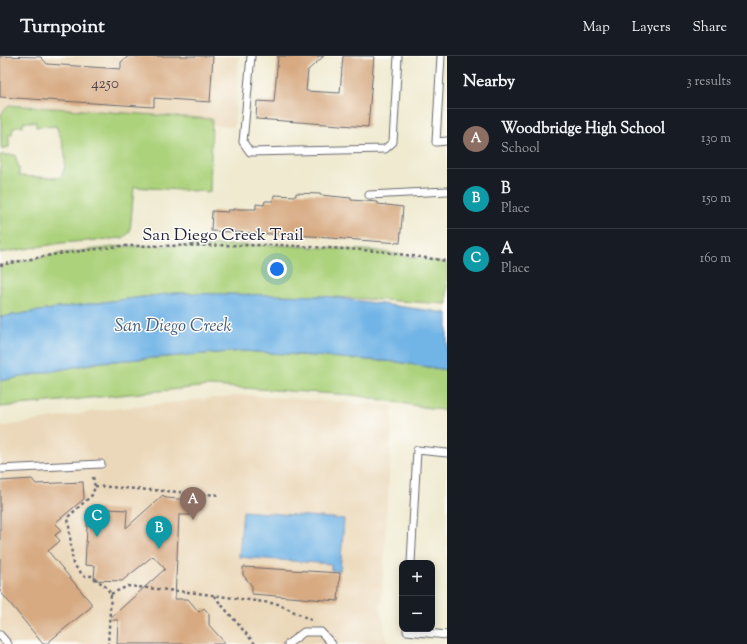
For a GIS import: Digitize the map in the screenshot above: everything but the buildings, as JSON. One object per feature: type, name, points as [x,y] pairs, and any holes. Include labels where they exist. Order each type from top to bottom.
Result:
[{"type":"lane","points":[[251,56],[243,142],[250,152],[385,149],[393,142],[398,56]]},
{"type":"lane","points":[[441,56],[436,142],[447,141]]},
{"type":"lane","points":[[439,92],[447,92]]},
{"type":"lane","points":[[369,195],[447,190]]},
{"type":"lane","points":[[411,560],[417,450],[447,453]]},
{"type":"lane","points":[[0,469],[101,464]]},
{"type":"lane","points":[[288,644],[304,632],[321,632],[332,644]]},
{"type":"lane","points":[[417,632],[447,635]]},
{"type":"lane","points":[[0,635],[8,644]]},
{"type":"path","name":"San Diego Creek Trail","points":[[0,265],[57,254],[121,246],[279,245],[378,251],[447,261]]},
{"type":"path","points":[[93,477],[95,486],[92,495],[68,518],[73,564],[84,576],[92,576],[106,587],[111,594],[108,644]]},
{"type":"path","points":[[95,486],[220,495]]},
{"type":"path","points":[[111,594],[128,586],[278,604],[311,620]]},
{"type":"path","points":[[214,596],[255,644]]},
{"type":"shaded area","points":[[0,56],[239,56],[234,127],[12,103],[0,113]]},
{"type":"shaded area","points":[[243,395],[393,406],[381,612],[388,644],[0,644],[0,427],[96,411]]},
{"type":"green space","points":[[9,105],[212,119],[210,192],[134,187],[130,232],[123,238],[62,243],[0,253],[0,155],[15,155],[19,169],[19,176],[61,177],[65,165],[63,145],[56,126],[36,127],[36,122],[23,122],[23,126],[13,128],[12,135],[9,134],[9,147],[1,149],[1,114]]},
{"type":"green space","points":[[279,245],[378,251],[447,263],[447,304],[319,296],[175,293],[0,317],[0,266],[57,254],[121,246]]},
{"type":"green space","points":[[243,351],[397,362],[447,370],[447,411],[353,395],[210,386],[0,407],[0,381],[101,362]]},
{"type":"water","name":"San Diego Creek","points":[[175,293],[324,296],[447,313],[447,370],[397,362],[243,351],[101,362],[0,381],[0,317]]},
{"type":"water","points":[[243,511],[344,519],[340,571],[331,570],[331,564],[239,557]]},
{"type":"place","name":"Woodbridge High School","points":[[193,520]]},
{"type":"place","name":"A","points":[[97,537]]},
{"type":"place","name":"B","points":[[159,549]]}]
